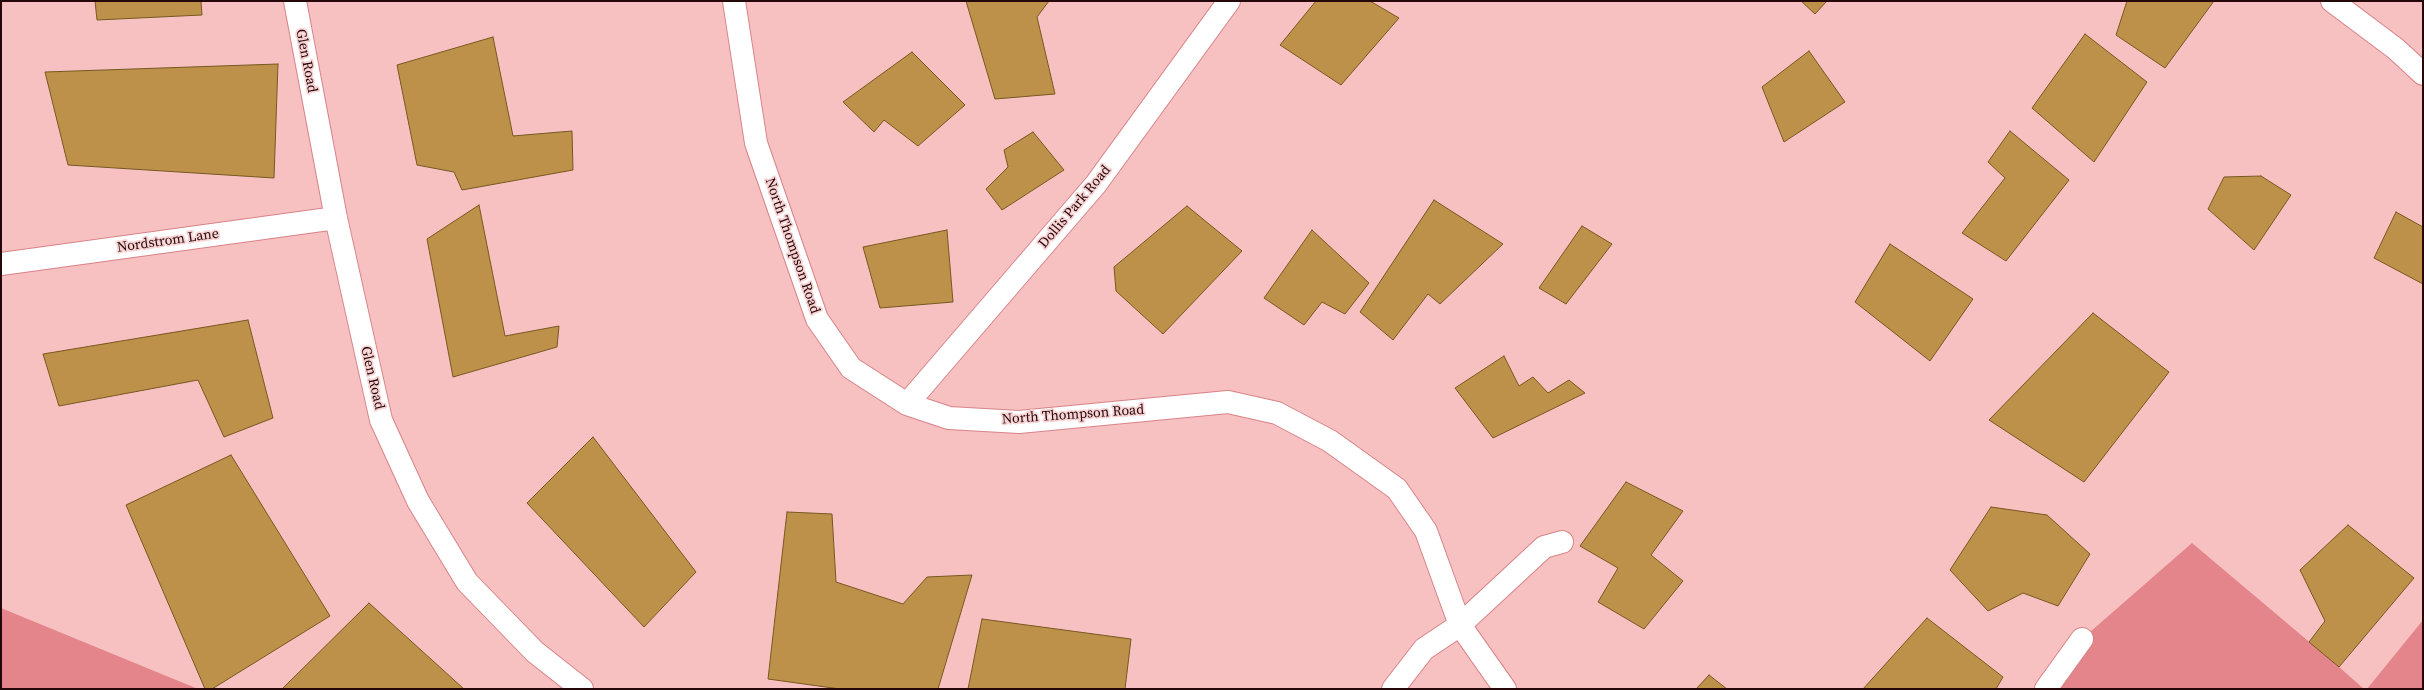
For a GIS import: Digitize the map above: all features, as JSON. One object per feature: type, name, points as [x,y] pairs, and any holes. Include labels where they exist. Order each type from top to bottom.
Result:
[{"type":"street","name":"Glen Road","points":[[295,1],[336,218],[381,420],[418,501],[467,582],[535,652],[582,689]]},
{"type":"street","name":"North Thompson Road","points":[[734,1],[756,142],[817,319],[851,368],[907,404],[949,418],[1019,422],[1228,402],[1277,413],[1330,441],[1397,490],[1426,532],[1460,624],[1505,689]]},
{"type":"street","name":"Dollis Park Road","points":[[907,404],[1096,184],[1229,1]]},
{"type":"street","points":[[2332,1],[2396,49],[2423,74]]},
{"type":"street","name":"Nordstrom Lane","points":[[1,264],[336,218]]},
{"type":"street","points":[[1393,689],[1424,649],[1460,624],[1544,547],[1562,542]]},
{"type":"street","points":[[2046,689],[2082,639]]},
{"type":"shaded area","points":[[2192,543],[2364,689],[2046,689],[2082,639]]},
{"type":"shaded area","points":[[1,608],[198,689],[1,689]]},
{"type":"shaded area","points":[[2423,620],[2423,689],[2367,689]]},
{"type":"building","points":[[95,1],[201,1],[202,15],[97,20]]},
{"type":"building","points":[[966,1],[1049,1],[1037,17],[1055,94],[995,99]]},
{"type":"building","points":[[1316,1],[1370,1],[1399,18],[1341,85],[1280,45]]},
{"type":"building","points":[[1801,1],[1827,1],[1815,14]]},
{"type":"building","points":[[2127,1],[2214,1],[2165,68],[2116,35]]},
{"type":"building","points":[[2085,34],[2147,82],[2094,162],[2032,108]]},
{"type":"building","points":[[493,37],[513,136],[572,131],[573,170],[462,190],[454,172],[417,165],[397,65]]},
{"type":"building","points":[[1809,51],[1845,102],[1784,142],[1762,87]]},
{"type":"building","points":[[912,52],[965,105],[918,146],[884,120],[874,132],[843,102]]},
{"type":"building","points":[[278,64],[274,178],[68,165],[45,72]]},
{"type":"building","points":[[2010,131],[2069,180],[2006,261],[1962,233],[2005,178],[1988,162]]},
{"type":"building","points":[[1033,132],[1064,170],[1002,210],[986,189],[1008,167],[1004,150]]},
{"type":"building","points":[[2261,176],[2291,195],[2254,250],[2208,209],[2224,177]]},
{"type":"building","points":[[1434,200],[1503,244],[1440,304],[1428,294],[1393,340],[1360,312]]},
{"type":"building","points":[[479,205],[505,336],[559,326],[557,347],[453,377],[427,239]]},
{"type":"building","points":[[1187,206],[1242,251],[1163,334],[1116,291],[1114,267]]},
{"type":"building","points":[[2396,212],[2423,227],[2423,284],[2374,258]]},
{"type":"building","points":[[1582,226],[1612,244],[1566,304],[1539,288]]},
{"type":"building","points":[[947,230],[953,302],[880,308],[863,247]]},
{"type":"building","points":[[1312,230],[1369,283],[1345,314],[1322,302],[1304,325],[1264,298]]},
{"type":"building","points":[[1890,244],[1973,299],[1930,361],[1855,302]]},
{"type":"building","points":[[2093,313],[2169,372],[2084,482],[1989,420]]},
{"type":"building","points":[[248,320],[273,418],[224,437],[198,380],[59,406],[43,354]]},
{"type":"building","points":[[1504,356],[1519,386],[1533,377],[1548,393],[1569,380],[1585,393],[1493,438],[1455,388]]},
{"type":"building","points":[[593,437],[696,572],[644,627],[527,503]]},
{"type":"building","points":[[231,455],[330,616],[212,689],[205,689],[126,505]]},
{"type":"building","points":[[1626,482],[1683,511],[1651,555],[1683,581],[1644,629],[1598,602],[1618,568],[1580,546]]},
{"type":"building","points":[[1991,507],[2047,515],[2090,554],[2058,606],[2023,593],[1988,611],[1950,570]]},
{"type":"building","points":[[787,512],[832,514],[836,582],[903,604],[927,577],[972,575],[938,689],[840,689],[768,679]]},
{"type":"building","points":[[2348,525],[2414,578],[2339,667],[2309,642],[2325,621],[2300,570]]},
{"type":"building","points":[[369,603],[464,689],[282,689]]},
{"type":"building","points":[[1927,618],[2003,677],[1996,689],[1863,689]]},
{"type":"building","points":[[982,619],[1131,639],[1125,689],[968,689]]},
{"type":"building","points":[[1709,675],[1727,689],[1696,689]]}]
